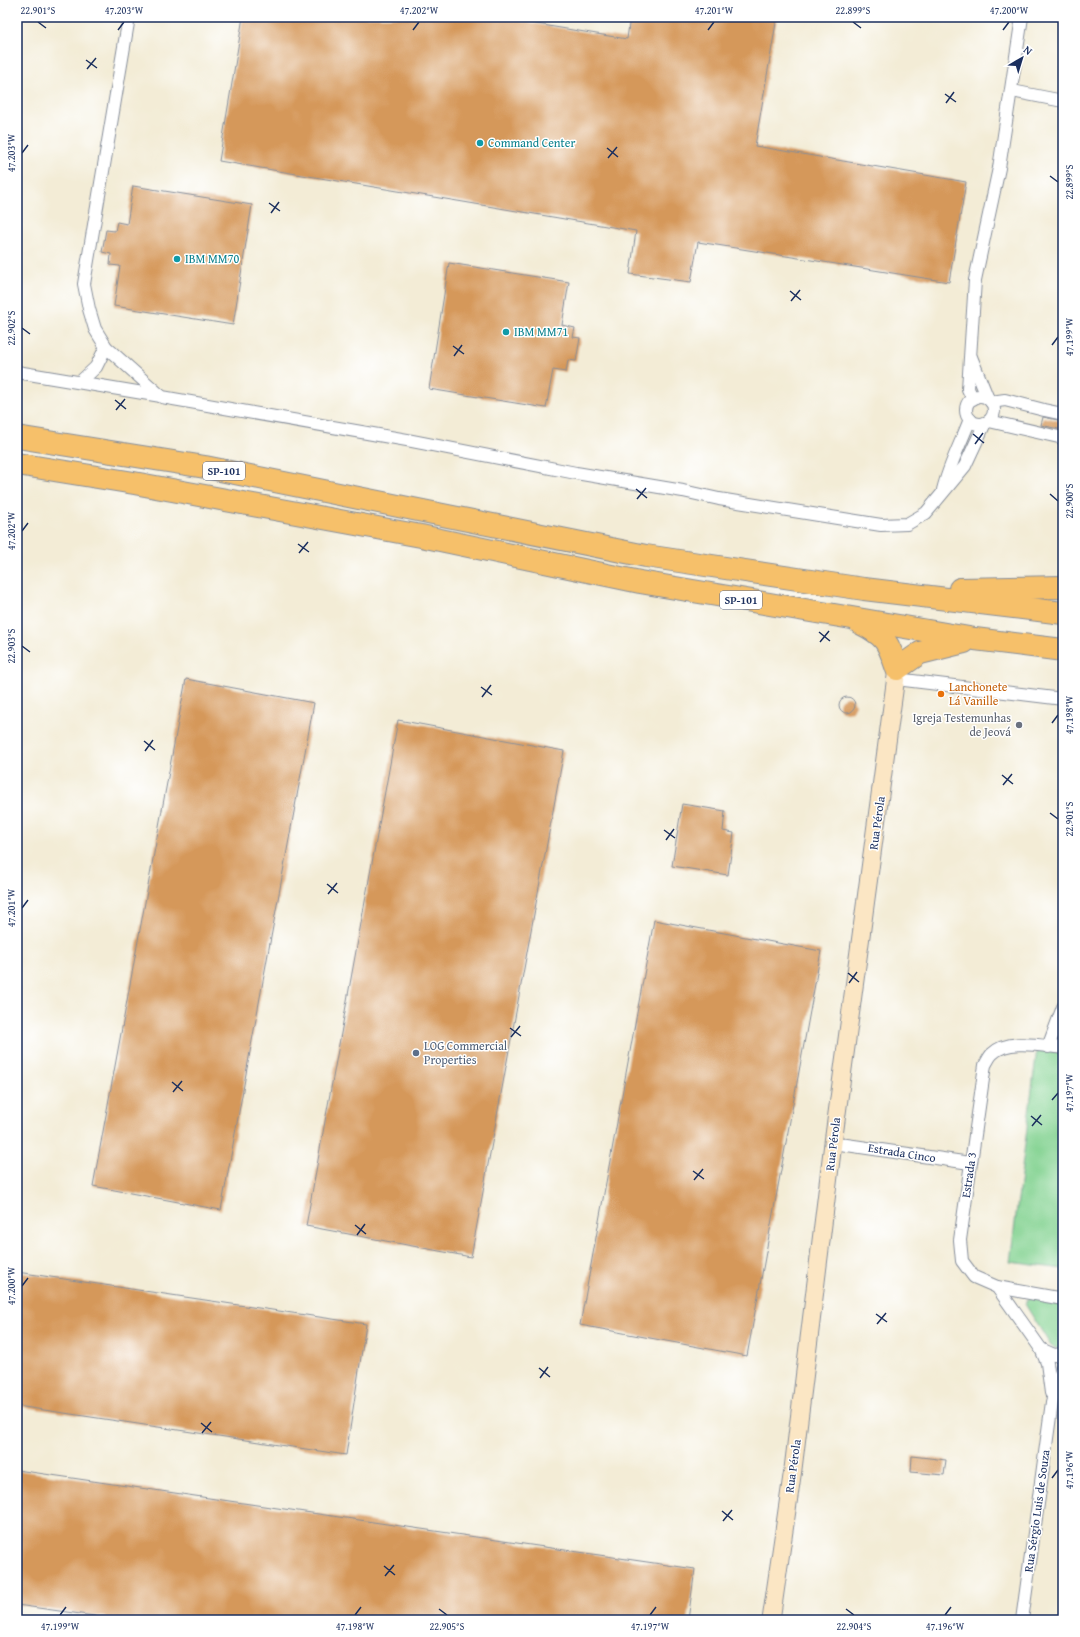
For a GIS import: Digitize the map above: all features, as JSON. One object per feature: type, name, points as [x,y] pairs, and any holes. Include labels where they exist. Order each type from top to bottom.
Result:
[{"type":"highway","points":[[17,423],[205,467]]},
{"type":"highway","name":"SP-101","points":[[17,437],[205,467],[646,556],[864,589],[1063,613]]},
{"type":"highway","name":"SP-101","points":[[17,464],[134,483],[421,536],[640,582],[975,639],[1063,650]]},
{"type":"highway","points":[[17,478],[134,483]]},
{"type":"highway","points":[[864,589],[1063,588]]},
{"type":"highway","points":[[839,617],[875,630],[885,639],[890,649],[896,674],[920,653],[975,639]]},
{"type":"street","points":[[129,17],[84,284],[95,329],[106,347],[162,396]]},
{"type":"street","points":[[973,398],[968,389],[975,280],[999,168],[1012,91],[1022,17]]},
{"type":"street","points":[[1012,91],[1063,101]]},
{"type":"street","points":[[80,382],[96,367],[106,347]]},
{"type":"street","points":[[17,372],[399,438],[576,473],[684,491],[719,499],[881,525],[907,524],[926,513],[965,466],[987,422],[992,418],[994,410],[971,356]]},
{"type":"street","points":[[1063,414],[1005,400],[990,401],[981,397],[973,398],[967,406],[967,415],[977,424],[987,422],[1063,438]]},
{"type":"street","points":[[942,493],[948,470],[960,447],[970,419]]},
{"type":"street","points":[[896,674],[1063,698]]},
{"type":"street","name":"Rua Pérola","points":[[771,1620],[793,1469],[833,1142],[896,674]]},
{"type":"street","points":[[1048,1047],[1063,1007]]},
{"type":"street","name":"Estrada 3","points":[[1063,1048],[1012,1044],[1000,1048],[991,1055],[985,1065],[960,1240],[962,1261],[974,1277],[997,1287],[1063,1299]]},
{"type":"street","name":"Estrada Cinco","points":[[833,1142],[970,1164]]},
{"type":"street","name":"Rua Sérgio Luis de Souza","points":[[997,1287],[1041,1349],[1047,1363],[1052,1402]]},
{"type":"street","points":[[1041,1349],[1054,1355],[1063,1354]]},
{"type":"street","name":"Rua Sérgio Luis de Souza","points":[[1022,1620],[1052,1402],[1063,1364]]},
{"type":"green space","points":[[1037,1049],[1063,1052],[1063,1269],[1010,1262]]},
{"type":"green space","points":[[1031,1297],[1063,1302],[1062,1348],[1058,1349],[1051,1346],[1025,1304]]},
{"type":"building","name":"Command Center","points":[[243,17],[494,17],[627,39],[630,17],[777,17],[755,146],[966,182],[949,282],[698,242],[691,282],[630,274],[636,231],[219,161]]},
{"type":"building","name":"IBM MM70","points":[[133,186],[252,205],[233,325],[114,306],[120,266],[110,265],[111,254],[102,252],[106,230],[115,231],[117,222],[127,224]]},
{"type":"building","name":"IBM MM71","points":[[449,263],[569,282],[562,325],[575,328],[573,337],[580,338],[576,361],[568,360],[566,372],[553,370],[546,408],[429,389]]},
{"type":"building","points":[[1043,417],[1063,421],[1063,430],[1041,425]]},
{"type":"building","points":[[186,679],[314,703],[221,1210],[93,1186]]},
{"type":"building","points":[[847,697],[853,699],[855,705],[853,711],[847,713],[841,711],[839,705],[841,699]]},
{"type":"building","points":[[398,720],[564,751],[471,1257],[306,1226]]},
{"type":"building","points":[[682,804],[725,811],[723,831],[734,833],[728,875],[672,866]]},
{"type":"building","points":[[654,920],[821,951],[747,1356],[580,1325]]},
{"type":"building","points":[[17,1272],[366,1324],[346,1455],[17,1406]]},
{"type":"building","points":[[912,1456],[946,1460],[944,1475],[911,1472]]},
{"type":"building","points":[[17,1470],[695,1569],[688,1620],[123,1620],[17,1605]]},
{"type":"place","name":"Command Center","points":[[480,143]]},
{"type":"place","name":"IBM MM70","points":[[177,259]]},
{"type":"place","name":"IBM MM71","points":[[506,332]]},
{"type":"place","name":"Lanchonete Lá Vanille","points":[[941,694]]},
{"type":"place","name":"Igreja Testemunhas de Jeová","points":[[1019,725]]},
{"type":"place","name":"LOG Commercial Properties","points":[[416,1053]]}]
